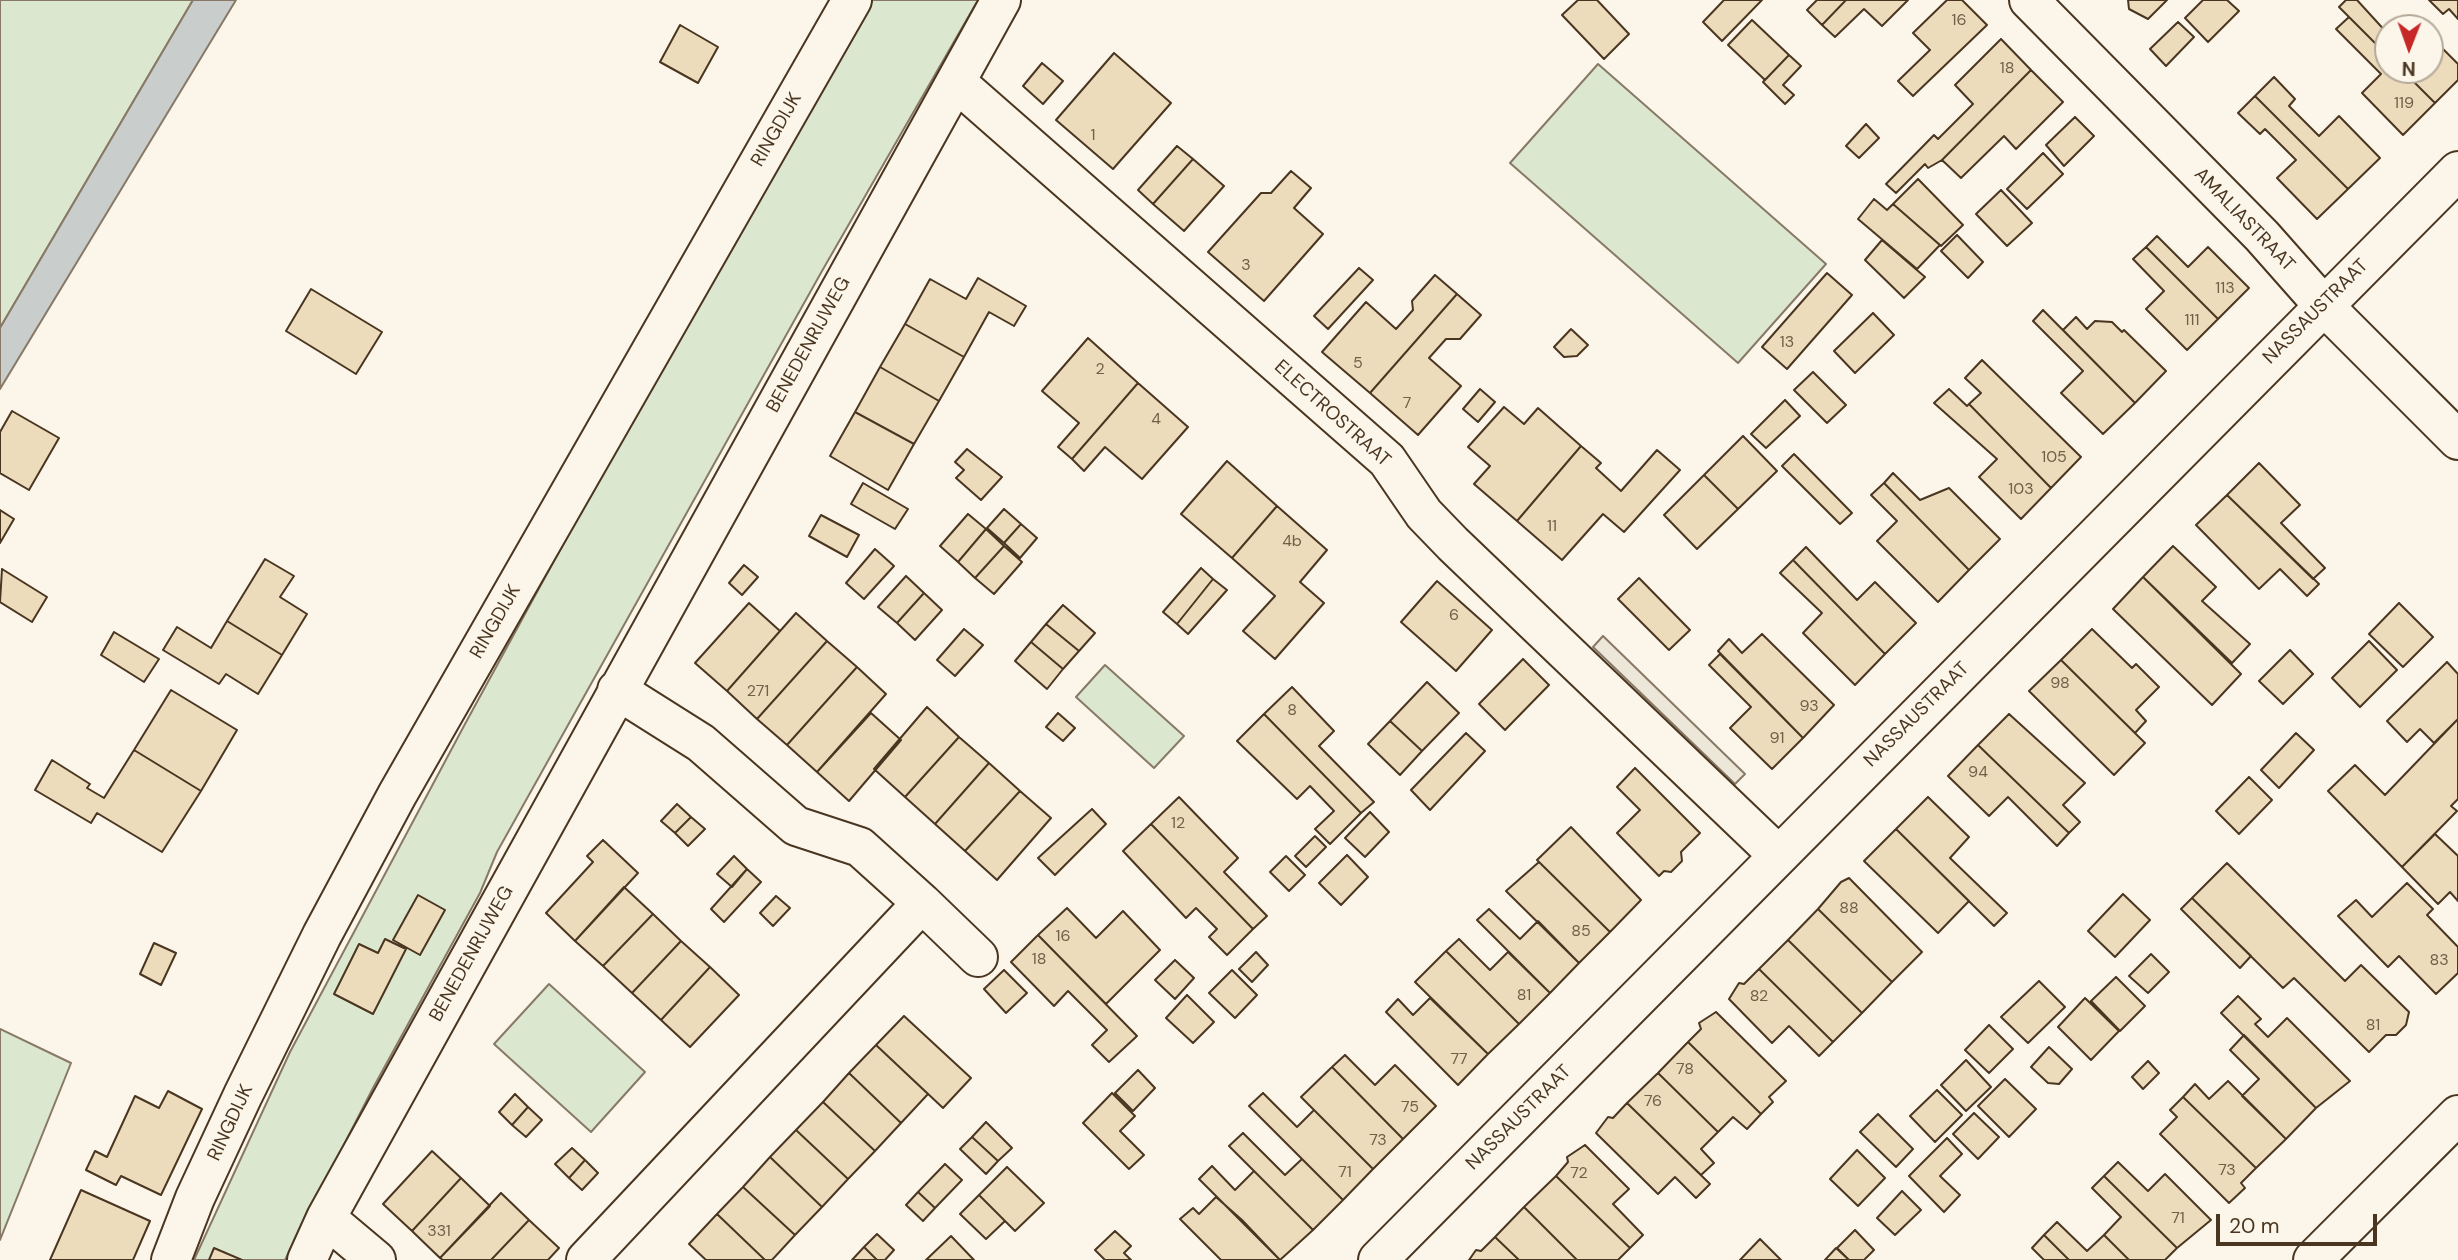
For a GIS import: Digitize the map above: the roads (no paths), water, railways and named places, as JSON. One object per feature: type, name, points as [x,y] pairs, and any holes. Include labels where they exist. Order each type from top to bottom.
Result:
[{"type":"street","name":"RINGDIJK","points":[[171,1260],[195,1198],[243,1095],[322,935],[390,807],[852,0]]},
{"type":"street","name":"BENEDENRIJWEG","points":[[307,1260],[326,1218],[1001,0]]},
{"type":"street","name":"AMALIASTRAAT","points":[[2029,0],[2262,236],[2323,305],[2458,440]]},
{"type":"street","name":"ELECTROSTRAAT","points":[[956,82],[1387,460],[1424,514],[1453,544],[1778,855]]},
{"type":"street","name":"NASSAUSTRAAT","points":[[1378,1260],[2458,171]]},
{"type":"street","points":[[617,690],[701,743],[796,826],[860,847],[978,957]]},
{"type":"street","points":[[586,1260],[922,904]]},
{"type":"street","points":[[2313,1260],[2458,1115]]},
{"type":"street","points":[[326,1218],[376,1260]]}]
